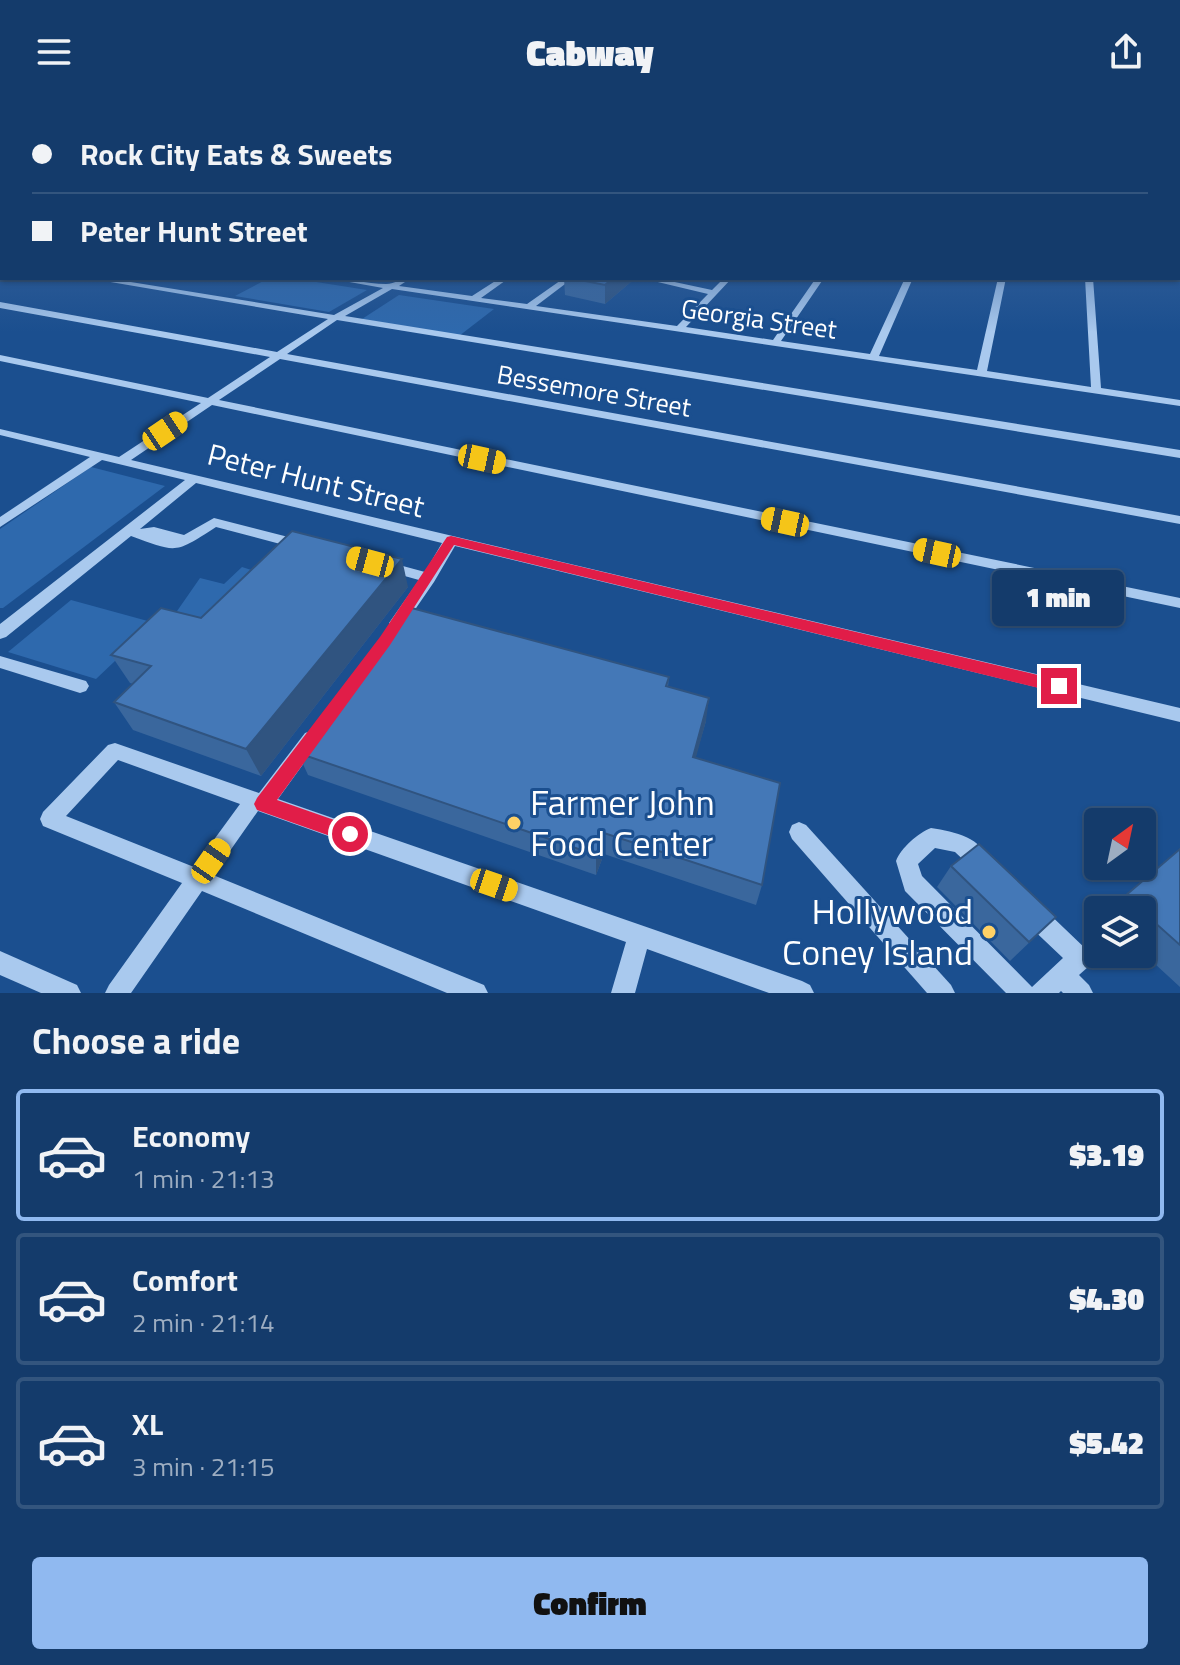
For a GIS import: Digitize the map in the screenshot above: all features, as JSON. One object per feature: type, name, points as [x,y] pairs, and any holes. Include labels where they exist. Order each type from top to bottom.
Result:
[{"type":"street","points":[[103,280],[1180,454]]},
{"type":"street","name":"Georgia Street","points":[[344,280],[1180,403]]},
{"type":"street","points":[[121,461],[335,318],[403,280]]},
{"type":"street","points":[[473,299],[502,280]]},
{"type":"street","points":[[529,307],[566,280]]},
{"type":"street","points":[[654,280],[714,293]]},
{"type":"street","points":[[679,329],[726,280]]},
{"type":"street","points":[[775,344],[819,280]]},
{"type":"street","points":[[873,358],[908,280]]},
{"type":"street","points":[[981,374],[1002,280]]},
{"type":"street","points":[[1089,280],[1096,391]]},
{"type":"street","name":"Bessemore Street","points":[[0,305],[1180,520]]},
{"type":"street","points":[[0,358],[1180,603]]},
{"type":"street","name":"Peter Hunt Street","points":[[2,434],[1180,715]]},
{"type":"street","points":[[0,523],[100,456]]},
{"type":"street","points":[[0,633],[194,479]]},
{"type":"street","points":[[129,530],[170,545],[187,542],[207,524],[214,522],[312,547]]},
{"type":"street","points":[[385,641],[451,540]]},
{"type":"street","points":[[370,562],[429,578]]},
{"type":"street","points":[[0,662],[80,686]]},
{"type":"street","points":[[117,993],[197,881],[319,729]]},
{"type":"street","points":[[476,993],[50,819],[115,751],[802,993]]},
{"type":"street","points":[[799,832],[943,993]]},
{"type":"street","points":[[993,875],[960,843],[931,838],[906,861],[913,883],[1023,993]]},
{"type":"street","points":[[1015,896],[1070,967],[1081,993]]},
{"type":"street","points":[[623,993],[639,936]]},
{"type":"street","points":[[0,963],[69,993]]},
{"type":"street","points":[[1042,993],[1070,967]]},
{"type":"shaded area","points":[[265,280],[304,280],[367,290],[329,312],[235,296]]},
{"type":"shaded area","points":[[399,295],[494,309],[459,336],[362,319]]},
{"type":"shaded area","points":[[91,467],[165,486],[0,608],[0,529]]},
{"type":"shaded area","points":[[242,567],[277,578],[229,627],[175,614],[200,578],[224,584]]},
{"type":"shaded area","points":[[71,600],[155,623],[96,679],[8,652]]},
{"type":"building","points":[[580,280],[611,280],[605,285]]},
{"type":"building","points":[[292,531],[402,559],[246,749],[114,702],[151,666],[111,655],[161,608],[201,618]]},
{"type":"building","points":[[408,607],[669,677],[666,686],[709,698],[693,757],[780,783],[762,885],[604,833],[596,855],[298,753]]},
{"type":"building","points":[[979,844],[1056,917],[1029,942],[951,866]]},
{"type":"building","points":[[1180,849],[1180,945],[1156,924],[1156,896],[1125,896],[1144,880],[1156,880],[1156,870]]},
{"type":"place","name":"Farmer John Food Center","points":[[514,823]]},
{"type":"place","name":"Hollywood Coney Island","points":[[989,932]]},
{"type":"route","points":[[350,834],[263,804],[385,641],[451,540],[1059,686]]}]
